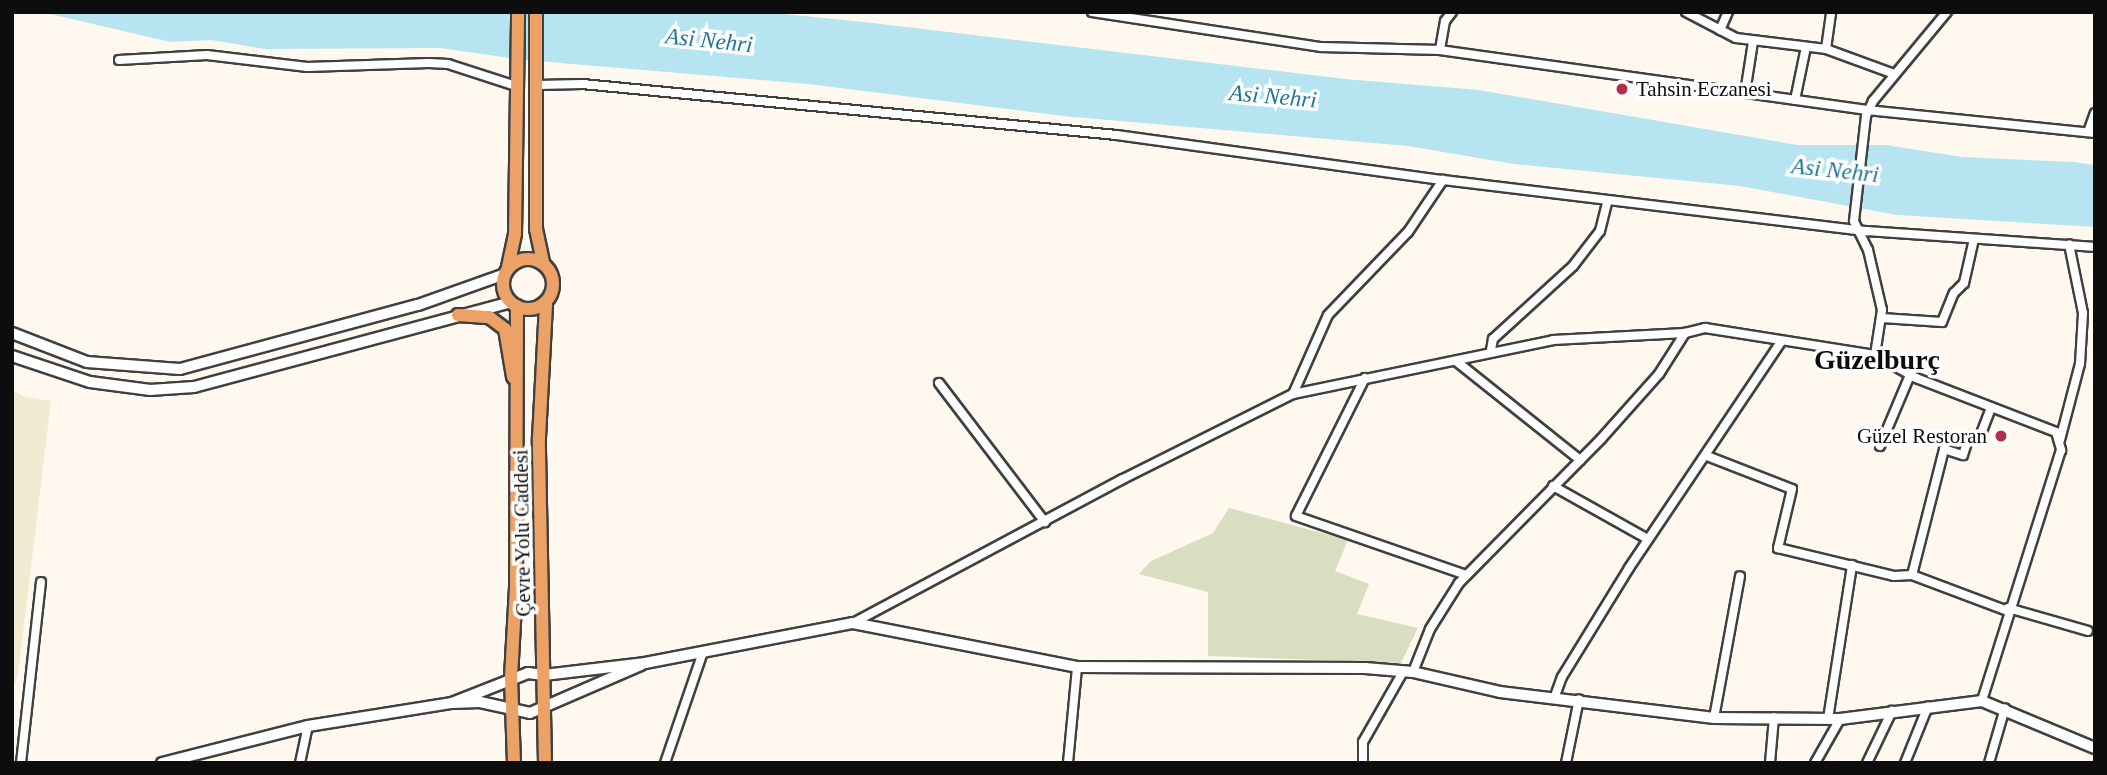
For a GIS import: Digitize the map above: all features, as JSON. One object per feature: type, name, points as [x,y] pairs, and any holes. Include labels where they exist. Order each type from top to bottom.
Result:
[{"type":"highway","name":"Çevre Yolu Caddesi","points":[[514,763],[511,677],[519,388],[514,304],[503,289],[515,234],[517,12]]},
{"type":"highway","name":"Çevre Yolu Caddesi","points":[[536,12],[536,229],[543,262],[554,282],[546,303],[540,438],[545,763]]},
{"type":"highway","points":[[506,271],[528,258],[543,262]]},
{"type":"highway","points":[[514,304],[532,309],[546,303]]},
{"type":"highway","points":[[457,315],[489,317],[505,330],[519,388]]},
{"type":"street","points":[[1092,12],[1321,47],[1440,50],[1867,110],[2092,133],[2095,113]]},
{"type":"street","points":[[1440,50],[1445,21],[1452,12]]},
{"type":"street","points":[[1686,12],[1753,43],[1826,49],[1894,74]]},
{"type":"street","points":[[1720,30],[1728,12]]},
{"type":"street","points":[[1826,49],[1831,12]]},
{"type":"street","points":[[1875,355],[1882,318],[1875,275],[1857,225],[1867,110],[1947,12]]},
{"type":"street","points":[[1745,93],[1753,43]]},
{"type":"street","points":[[1795,100],[1806,47]]},
{"type":"street","points":[[119,60],[207,55],[307,67],[448,64],[516,86]]},
{"type":"street","points":[[537,80],[1116,135],[1608,200],[1974,239],[2095,247]]},
{"type":"street","points":[[1293,394],[1328,315],[1408,232],[1443,180]]},
{"type":"street","points":[[1491,350],[1493,339],[1573,266],[1600,231],[1608,200]]},
{"type":"street","points":[[1882,318],[1942,322],[1954,293],[1964,283],[1974,239]]},
{"type":"street","points":[[1982,701],[2080,364],[2083,313],[2069,244]]},
{"type":"street","points":[[12,333],[87,362],[180,369],[418,305],[506,271]]},
{"type":"street","points":[[12,356],[90,382],[171,389],[213,384],[457,315],[514,304]]},
{"type":"street","points":[[452,703],[511,677],[645,663],[853,623],[1293,394],[1327,390],[1365,378],[1456,361],[1491,350],[1553,340],[1685,333],[1705,328],[1875,355],[1910,375],[2056,432],[2060,440]]},
{"type":"street","points":[[1363,763],[1363,742],[1408,672],[1430,629],[1466,575],[1580,460],[1659,374],[1685,333]]},
{"type":"street","points":[[1555,696],[1573,657],[1648,539],[1707,456],[1781,342]]},
{"type":"street","points":[[1456,361],[1580,460]]},
{"type":"street","points":[[1880,446],[1910,375]]},
{"type":"street","points":[[1365,378],[1296,516],[1466,575]]},
{"type":"street","points":[[939,383],[1045,522]]},
{"type":"street","points":[[1912,575],[1944,449],[1963,455],[1969,436],[1979,439],[1991,408]]},
{"type":"street","points":[[1707,456],[1792,489],[1778,548],[1894,576],[1912,575],[2008,610],[2088,631]]},
{"type":"street","points":[[1553,486],[1648,539]]},
{"type":"street","points":[[1828,719],[1853,565]]},
{"type":"street","points":[[1714,718],[1740,576]]},
{"type":"street","points":[[21,763],[41,582]]},
{"type":"street","points":[[853,623],[1077,667],[1408,672],[1500,692],[1555,696],[1714,718],[1840,719],[1982,701],[2005,708],[2095,748]]},
{"type":"street","points":[[665,763],[703,652]]},
{"type":"street","points":[[162,763],[308,726],[452,703],[480,702],[511,709],[546,709],[645,663]]},
{"type":"street","points":[[1068,763],[1077,667]]},
{"type":"street","points":[[1566,763],[1579,699]]},
{"type":"street","points":[[1905,763],[1928,706]]},
{"type":"street","points":[[1989,763],[2005,708]]},
{"type":"street","points":[[1867,763],[1892,711]]},
{"type":"street","points":[[1770,763],[1774,717]]},
{"type":"street","points":[[1815,763],[1840,719]]},
{"type":"street","points":[[300,763],[308,726]]},
{"type":"shaded area","points":[[12,389],[22,396],[51,401],[18,675],[12,693]]},
{"type":"green space","points":[[1229,508],[1348,540],[1335,571],[1369,584],[1357,614],[1418,628],[1401,663],[1208,656],[1208,592],[1139,574],[1151,561],[1213,533]]},
{"type":"water","name":"Asi Nehri","points":[[42,12],[764,12],[864,22],[1345,79],[1479,90],[1797,145],[1886,145],[1962,157],[2095,165],[2095,227],[1897,215],[1740,186],[1514,164],[1408,146],[1063,116],[808,84],[525,60],[440,48],[265,49],[211,40],[170,42]]},
{"type":"place","name":"Tahsin Eczanesi","points":[[1622,89]]},
{"type":"place","name":"Güzel Restoran","points":[[2001,436]]},
{"type":"district","name":"Güzelburç","points":[[1877,360]]}]
